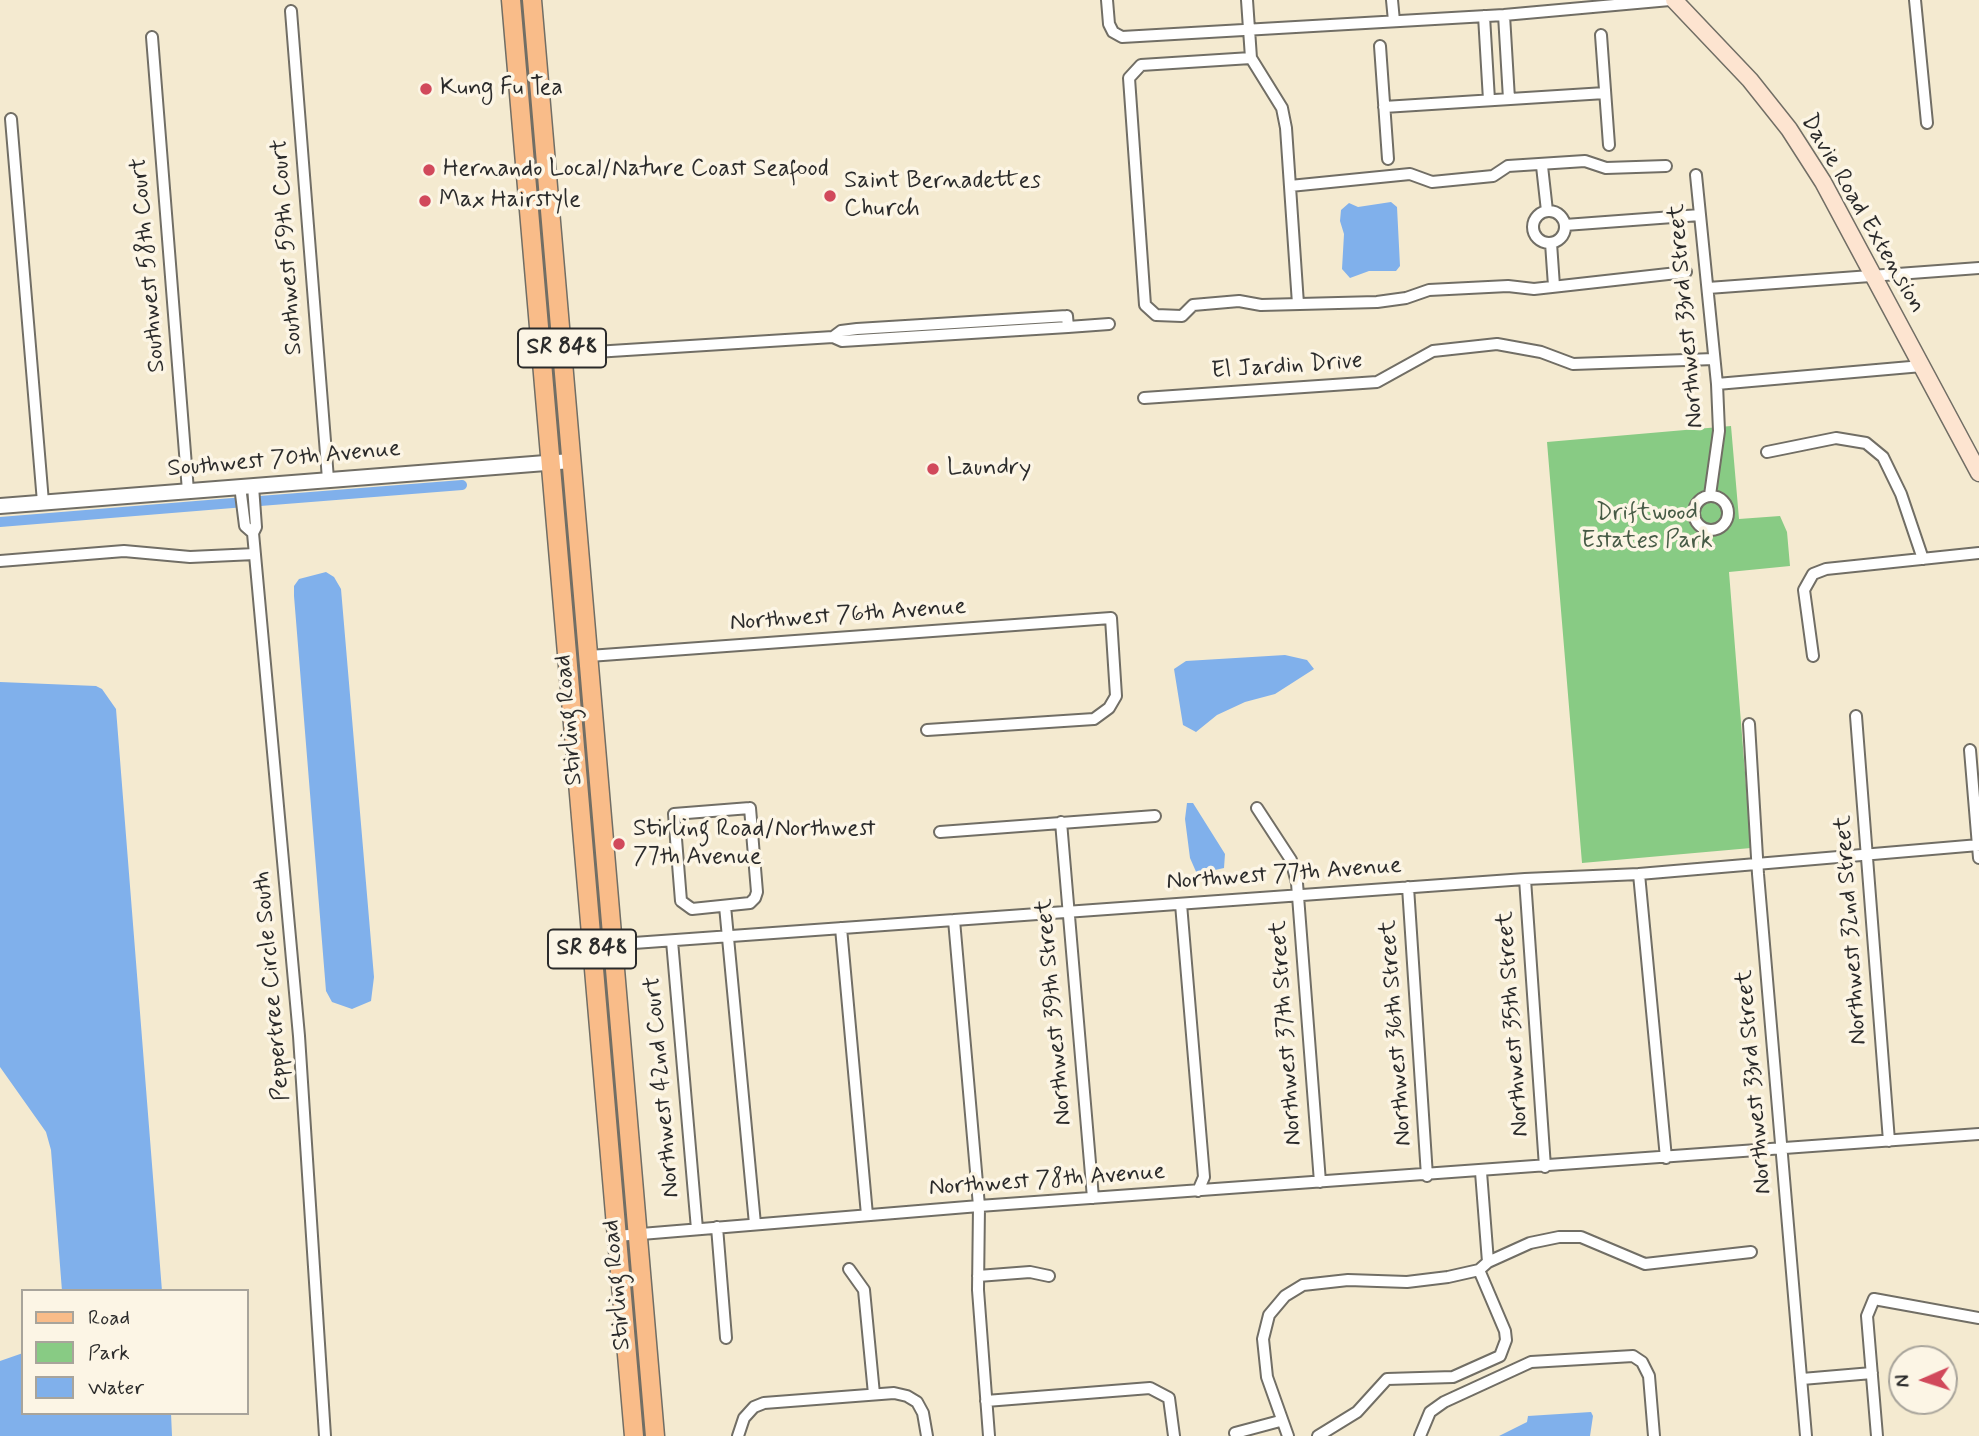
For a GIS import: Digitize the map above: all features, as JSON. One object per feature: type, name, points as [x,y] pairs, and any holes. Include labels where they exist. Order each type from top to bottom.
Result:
[{"type":"main road","name":"Stirling Road","points":[[511,0],[634,1436]]},
{"type":"main road","name":"Stirling Road","points":[[532,0],[655,1436]]},
{"type":"main road","name":"Davie Road Extension","points":[[1672,0],[1723,48],[1789,129],[1823,182],[1979,473]]},
{"type":"main road","points":[[531,236],[552,235]]},
{"type":"street","points":[[1107,0],[1109,24],[1114,32],[1122,37],[1249,27],[1504,15],[1672,0]]},
{"type":"street","points":[[1247,0],[1251,58],[1282,108],[1298,304]]},
{"type":"street","points":[[1392,0],[1394,21]]},
{"type":"street","points":[[1915,0],[1927,123]]},
{"type":"street","name":"Southwest 59th Court","points":[[292,11],[328,479]]},
{"type":"street","points":[[1504,15],[1509,99]]},
{"type":"street","points":[[1484,16],[1489,100]]},
{"type":"street","points":[[1601,35],[1609,145]]},
{"type":"street","name":"Southwest 58th Court","points":[[152,37],[188,491]]},
{"type":"street","points":[[1380,46],[1388,159]]},
{"type":"street","points":[[1251,58],[1141,65],[1129,78],[1145,305],[1156,315],[1182,316],[1193,305],[1239,301],[1261,305],[1377,302],[1406,298],[1429,290],[1554,286],[1686,272]]},
{"type":"street","points":[[1384,107],[1605,93]]},
{"type":"street","points":[[11,119],[43,502]]},
{"type":"street","points":[[1290,186],[1410,174],[1432,182],[1493,176],[1508,166],[1542,166],[1585,161],[1606,168],[1666,166]]},
{"type":"street","points":[[1542,166],[1547,211]]},
{"type":"street","name":"Northwest 33rd Street","points":[[1696,175],[1717,384],[1718,431],[1710,495]]},
{"type":"street","points":[[1547,211],[1559,214],[1565,225],[1562,237],[1551,243],[1539,240],[1532,229],[1536,217],[1547,211]]},
{"type":"street","points":[[1565,225],[1700,215]]},
{"type":"street","points":[[1551,243],[1554,286]]},
{"type":"street","points":[[1708,288],[1979,268]]},
{"type":"street","points":[[563,354],[833,337],[842,331],[1044,317],[1067,316],[1068,327],[1109,324]]},
{"type":"street","name":"El Jardin Drive","points":[[1144,398],[1377,382],[1433,351],[1497,344],[1541,352],[1573,364],[1714,359]]},
{"type":"street","points":[[1717,384],[1922,366]]},
{"type":"street","points":[[1767,452],[1836,438],[1866,443],[1883,457],[1901,495],[1923,559]]},
{"type":"street","name":"Southwest 70th Avenue","points":[[0,506],[571,461]]},
{"type":"street","name":"Peppertree Circle South","points":[[246,486],[245,526],[253,533],[298,1023],[325,1436]]},
{"type":"street","points":[[0,561],[124,551],[190,557],[255,554]]},
{"type":"street","points":[[1813,656],[1804,590],[1813,574],[1826,569],[1979,553]]},
{"type":"street","name":"Northwest 76th Avenue","points":[[589,656],[1111,618],[1116,696],[1109,708],[1094,719],[927,730]]},
{"type":"street","name":"Northwest 32nd Street","points":[[1856,716],[1889,1141]]},
{"type":"street","name":"Northwest 33rd Street","points":[[1749,724],[1781,1149],[1807,1436]]},
{"type":"street","points":[[1970,750],[1979,858]]},
{"type":"street","points":[[750,808],[757,892],[750,903],[725,906],[692,909],[681,901],[674,814],[750,808]]},
{"type":"street","name":"Northwest 37th Street","points":[[1257,808],[1291,860],[1297,897],[1320,1182]]},
{"type":"street","points":[[940,832],[1155,816]]},
{"type":"street","name":"Northwest 39th Street","points":[[1060,822],[1093,1198]]},
{"type":"street","name":"Northwest 77th Avenue","points":[[592,946],[1297,897],[1524,878],[1639,874],[1979,845]]},
{"type":"street","points":[[1639,874],[1666,1158]]},
{"type":"street","name":"Northwest 35th Street","points":[[1524,878],[1545,1167]]},
{"type":"street","name":"Northwest 36th Street","points":[[1408,887],[1427,1176]]},
{"type":"street","points":[[1181,904],[1204,1177],[1198,1191]]},
{"type":"street","points":[[725,906],[755,1224]]},
{"type":"street","points":[[954,920],[979,1206],[978,1276],[989,1436]]},
{"type":"street","points":[[841,928],[867,1215]]},
{"type":"street","name":"Northwest 42nd Court","points":[[672,941],[697,1229]]},
{"type":"street","name":"Northwest 78th Avenue","points":[[617,1236],[979,1206],[1427,1176],[1979,1134]]},
{"type":"street","points":[[1318,1436],[1357,1412],[1387,1379],[1453,1377],[1500,1356],[1506,1340],[1483,1266],[1480,1172]]},
{"type":"street","points":[[717,1227],[726,1338]]},
{"type":"street","points":[[1288,1436],[1280,1421],[1268,1377],[1263,1339],[1269,1315],[1285,1296],[1303,1285],[1322,1281],[1407,1282],[1483,1266],[1530,1243],[1559,1237],[1581,1237],[1645,1264],[1751,1252]]},
{"type":"street","points":[[849,1269],[864,1293],[874,1394]]},
{"type":"street","points":[[978,1276],[1030,1272],[1049,1276]]},
{"type":"street","points":[[1877,1436],[1867,1316],[1874,1299],[1979,1318]]},
{"type":"street","points":[[1420,1436],[1420,1429],[1430,1412],[1531,1362],[1633,1356],[1642,1362],[1649,1376],[1654,1436]]},
{"type":"street","points":[[1802,1379],[1872,1373]]},
{"type":"street","points":[[986,1401],[1150,1388],[1169,1398],[1174,1436]]},
{"type":"street","points":[[738,1436],[741,1422],[747,1413],[758,1405],[901,1394],[916,1402],[923,1413],[927,1436]]},
{"type":"street","points":[[1235,1433],[1280,1421]]},
{"type":"green space","name":"Driftwood Estates Park","points":[[1731,426],[1739,519],[1780,516],[1787,532],[1790,566],[1729,572],[1751,848],[1582,863],[1547,442]]},
{"type":"water","points":[[1391,202],[1397,207],[1400,266],[1396,271],[1369,271],[1350,278],[1342,269],[1344,234],[1340,221],[1341,210],[1349,203],[1358,207]]},
{"type":"water","points":[[326,572],[334,577],[341,589],[374,977],[371,1001],[352,1009],[332,1002],[326,991],[294,596],[294,586],[299,579]]},
{"type":"water","points":[[1285,655],[1307,660],[1314,669],[1275,694],[1245,702],[1217,715],[1196,732],[1183,725],[1174,669],[1186,661]]},
{"type":"water","points":[[0,682],[96,686],[102,689],[116,709],[162,1289],[62,1289],[51,1150],[46,1132],[0,1067]]},
{"type":"water","points":[[1187,803],[1193,803],[1225,854],[1224,868],[1197,874],[1190,858],[1185,819]]},
{"type":"water","points":[[21,1354],[21,1415],[171,1415],[172,1436],[0,1436],[0,1361]]},
{"type":"water","points":[[1591,1412],[1593,1416],[1590,1436],[1499,1436],[1527,1422],[1528,1416]]},
{"type":"waterway","points":[[260,501],[462,485]]},
{"type":"waterway","points":[[0,522],[245,502]]},
{"type":"place","name":"Kung Fu Tea","points":[[426,89]]},
{"type":"place","name":"Hernando Local/Nature Coast Seafood","points":[[429,170]]},
{"type":"place","name":"Saint Bernadettes Church","points":[[830,196]]},
{"type":"place","name":"Max Hairstyle","points":[[425,201]]},
{"type":"place","name":"Laundry","points":[[933,469]]},
{"type":"place","name":"Stirling Road/Northwest 77th Avenue","points":[[619,844]]}]
